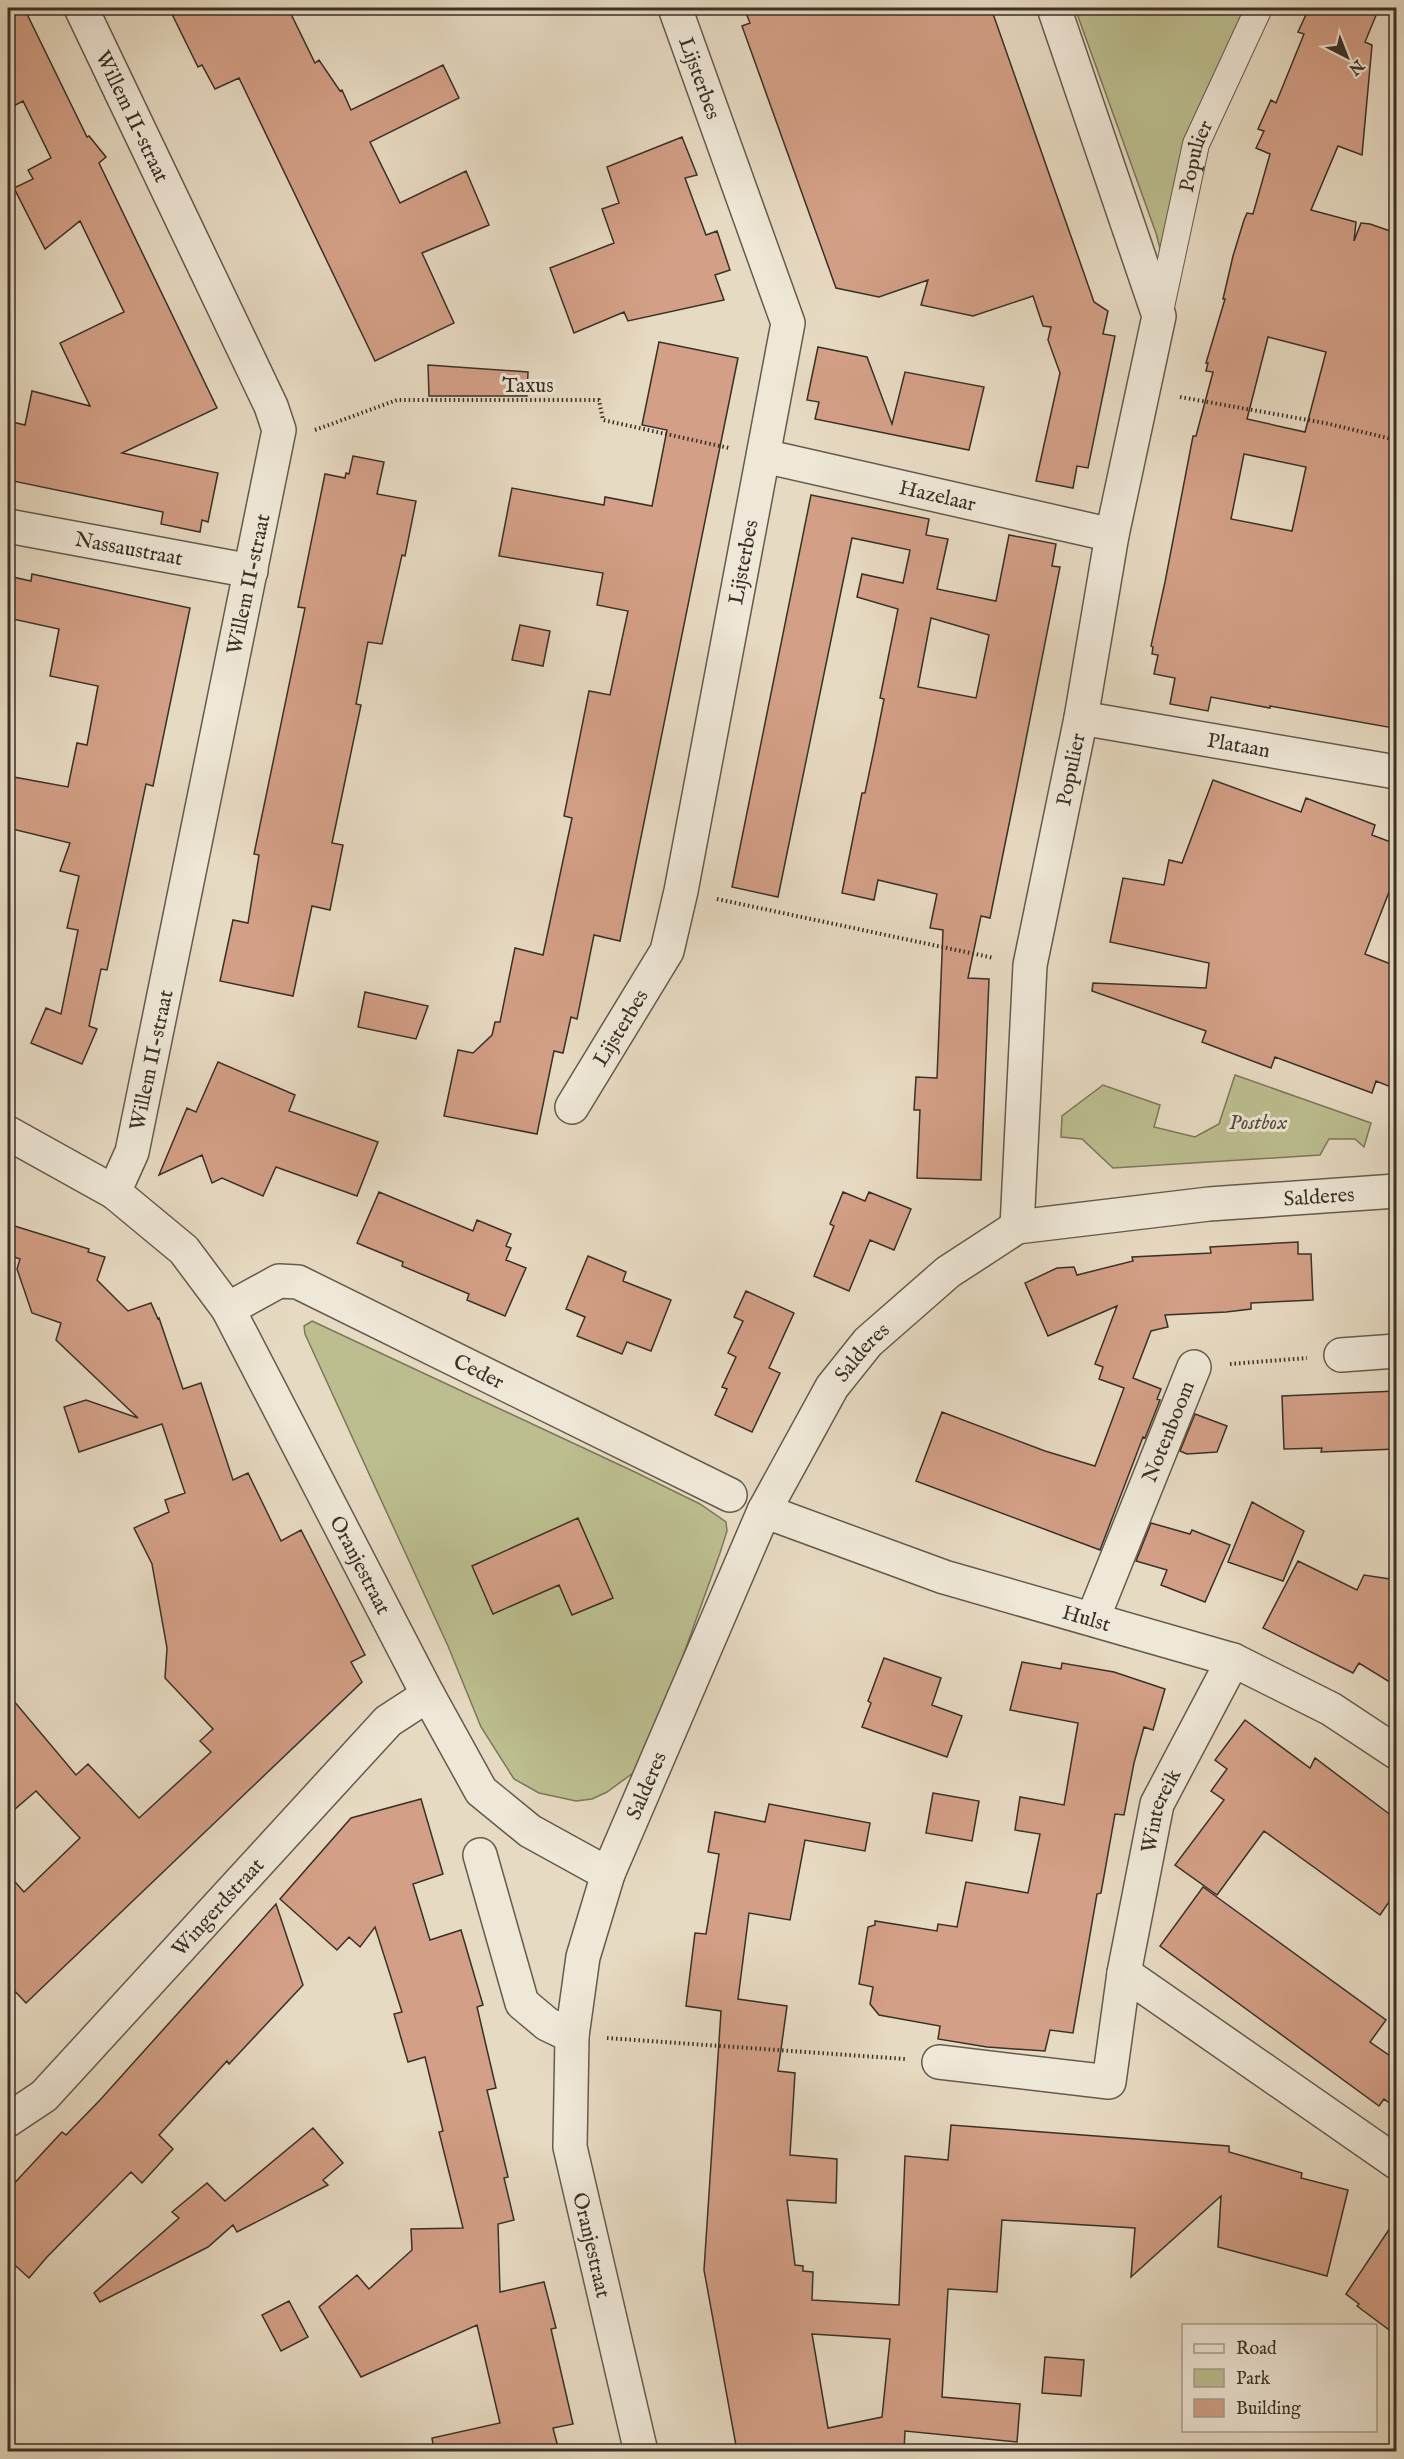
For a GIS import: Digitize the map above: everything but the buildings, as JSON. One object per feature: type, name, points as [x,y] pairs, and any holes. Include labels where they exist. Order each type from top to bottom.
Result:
[{"type":"street","name":"Willem II-straat","points":[[81,8],[271,406],[279,430],[132,1152],[114,1192]]},
{"type":"street","name":"Lijsterbes","points":[[572,1107],[667,951],[681,891],[765,456],[788,323],[675,8]]},
{"type":"street","points":[[1054,8],[1159,316]]},
{"type":"street","name":"Populier","points":[[1017,1227],[1030,965],[1081,718],[1112,536],[1196,144],[1259,8]]},
{"type":"street","name":"Hazelaar","points":[[765,456],[1112,536]]},
{"type":"street","name":"Nassaustraat","points":[[8,526],[250,571]]},
{"type":"street","name":"Plataan","points":[[1081,718],[1396,772]]},
{"type":"street","name":"Oranjestraat","points":[[8,1132],[114,1192],[184,1250],[228,1309],[428,1695],[481,1791],[530,1831],[608,1874],[583,1957],[572,2036],[570,2147],[641,2451]]},
{"type":"street","name":"Salderes","points":[[608,1874],[764,1511],[832,1387],[868,1342],[948,1272],[1017,1227],[1209,1204],[1396,1191]]},
{"type":"street","name":"Ceder","points":[[228,1309],[279,1281],[297,1282],[730,1495]]},
{"type":"street","points":[[1341,1355],[1396,1351]]},
{"type":"street","name":"Notenboom","points":[[1094,1618],[1194,1367]]},
{"type":"street","name":"Hulst","points":[[764,1511],[944,1577],[1233,1659],[1331,1709],[1396,1752]]},
{"type":"street","name":"Wintereik","points":[[939,2062],[1109,2082],[1124,1973],[1157,1804],[1233,1659]]},
{"type":"street","name":"Wingerdstraat","points":[[8,2120],[45,2096],[388,1721],[428,1695]]},
{"type":"street","points":[[480,1855],[522,2002],[547,2024],[572,2036]]},
{"type":"street","points":[[1124,1973],[1396,2162]]},
{"type":"path","points":[[1143,390],[1324,423],[1396,440]]},
{"type":"path","name":"Taxus","points":[[277,444],[397,400],[599,400],[603,420],[765,456]]},
{"type":"path","points":[[681,891],[1030,965]]},
{"type":"path","name":"Notenboom","points":[[1194,1367],[1341,1355]]},
{"type":"path","points":[[572,2036],[939,2062]]},
{"type":"green space","points":[[1075,8],[1252,8],[1165,268],[1156,233]]},
{"type":"green space","name":"Postbox","points":[[1235,1075],[1371,1123],[1364,1147],[1355,1139],[1329,1139],[1320,1155],[1113,1168],[1082,1139],[1061,1137],[1062,1116],[1103,1085],[1160,1105],[1154,1127],[1195,1137],[1219,1124]]},
{"type":"green space","points":[[312,1321],[637,1473],[700,1504],[726,1522],[727,1531],[720,1553],[670,1692],[633,1773],[607,1792],[592,1799],[576,1801],[539,1793],[514,1779],[481,1727],[448,1646],[305,1334],[304,1326]]}]
